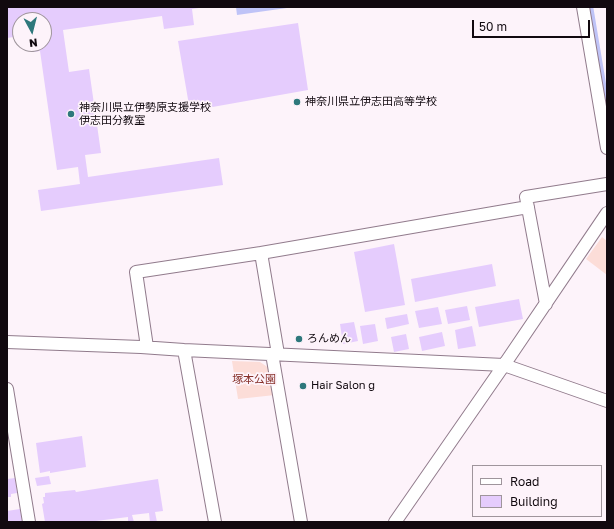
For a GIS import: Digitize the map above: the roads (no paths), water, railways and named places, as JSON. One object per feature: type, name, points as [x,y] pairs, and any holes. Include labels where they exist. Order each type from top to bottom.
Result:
[{"type":"street","points":[[583,7],[607,148]]},
{"type":"street","points":[[546,304],[526,197],[607,184]]},
{"type":"street","points":[[147,347],[136,272],[262,253],[528,207]]},
{"type":"street","points":[[395,522],[546,304],[602,231],[607,213]]},
{"type":"street","points":[[262,253],[275,354],[301,522]]},
{"type":"street","points":[[7,342],[147,347],[504,365],[607,401]]},
{"type":"street","points":[[184,350],[215,522]]},
{"type":"street","points":[[7,389],[29,522]]},
{"type":"water","points":[[236,7],[294,7],[237,15]]},
{"type":"waterway","points":[[591,7],[607,103]]},
{"type":"place","name":"神奈川県立伊志田高等学校","points":[[297,102]]},
{"type":"place","name":"神奈川県立伊勢原支援学校 伊志田分教室","points":[[71,114]]},
{"type":"place","name":"ろんめん","points":[[299,339]]},
{"type":"place","name":"Hair Salon g","points":[[303,386]]},
{"type":"park label","name":"塚本公園","points":[[254,380]]}]
